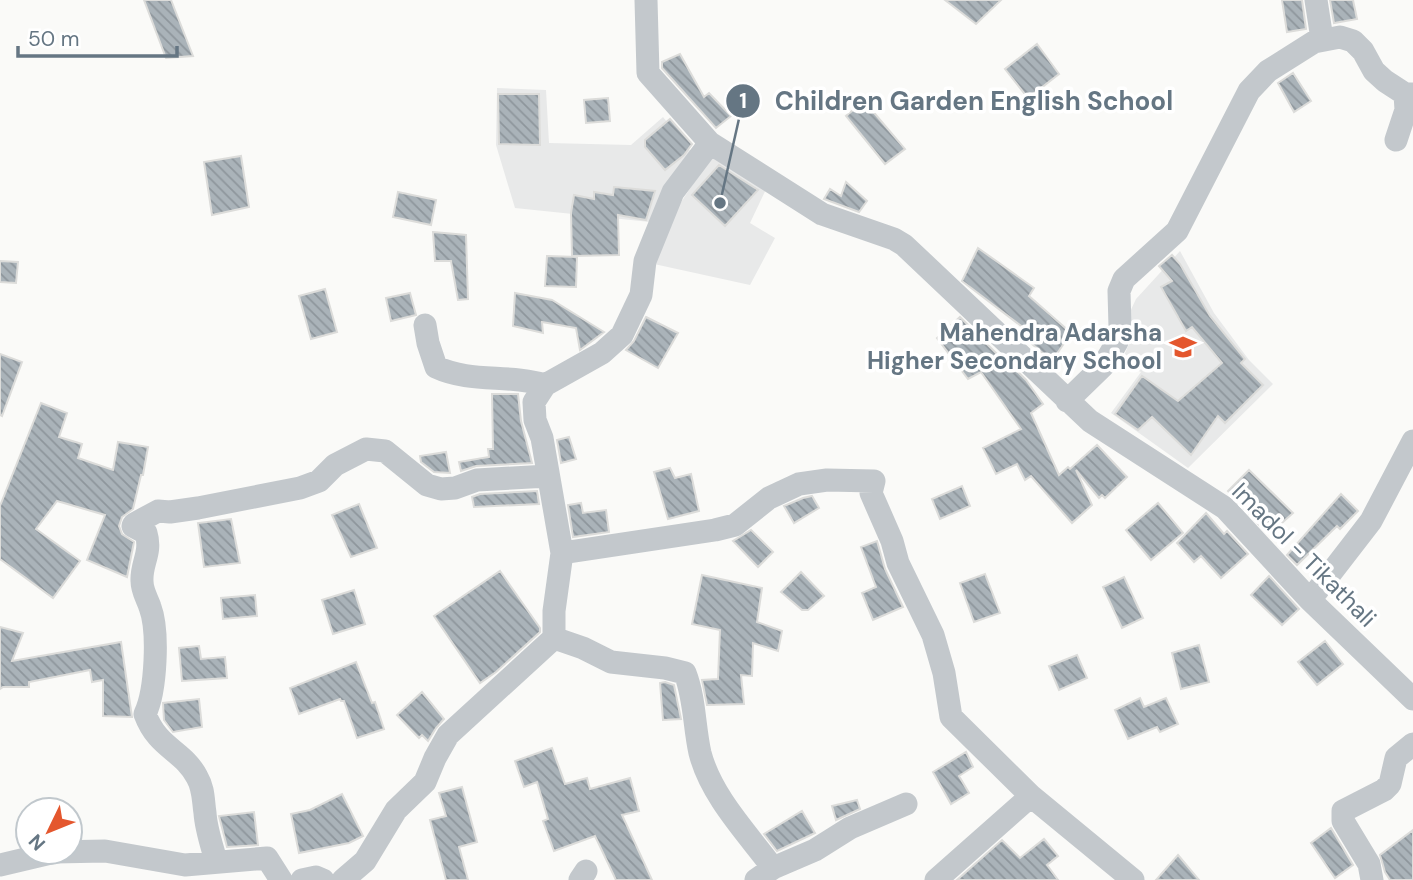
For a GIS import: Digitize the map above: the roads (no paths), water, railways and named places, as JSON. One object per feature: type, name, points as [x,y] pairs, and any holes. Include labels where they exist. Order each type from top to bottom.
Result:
[{"type":"street","name":"Imadol - Tikathali","points":[[646,0],[648,73],[710,143],[822,214],[904,245],[1090,422],[1225,508],[1310,600],[1413,699]]},
{"type":"street","points":[[1316,0],[1322,39]]},
{"type":"street","points":[[1067,401],[1103,366],[1117,342],[1120,327],[1119,291],[1124,279],[1177,231],[1249,91],[1268,71],[1299,50],[1322,39],[1340,37],[1353,41],[1363,51],[1374,71],[1409,94],[1396,140]]},
{"type":"street","points":[[342,880],[365,861],[396,810],[425,782],[448,735],[554,638],[554,611],[562,553],[542,438],[535,420],[534,402],[545,385],[602,353],[622,335],[641,295],[645,261],[673,192],[710,143]]},
{"type":"street","points":[[425,325],[436,367],[453,375],[524,379],[545,385]]},
{"type":"street","points":[[1310,600],[1371,521],[1413,441]]},
{"type":"street","points":[[215,862],[205,814],[204,794],[196,774],[160,742],[150,729],[145,715],[152,700],[154,636],[151,608],[144,595],[142,579],[149,552],[147,537],[143,531],[133,526],[134,524],[159,512],[198,508],[300,488],[319,481],[335,465],[366,449],[385,451],[427,485],[441,489],[455,488],[477,480],[548,476]]},
{"type":"street","points":[[562,553],[735,525],[769,498],[799,484],[828,480],[874,481],[871,492],[892,541],[898,563],[933,635],[944,673],[951,717],[1031,796],[1133,880]]},
{"type":"street","points":[[554,638],[611,662],[685,673],[692,691],[700,754],[713,786],[764,874],[815,850],[850,828],[906,804]]},
{"type":"street","points":[[1372,880],[1369,864],[1343,821],[1343,811],[1384,790],[1390,784],[1396,758],[1413,744]]},
{"type":"street","points":[[936,880],[1031,796]]},
{"type":"street","points":[[0,865],[55,852],[105,851],[185,866],[267,858],[281,880]]},
{"type":"street","points":[[302,880],[316,877],[323,880]]},
{"type":"place","name":"Children Garden English School","points":[[720,203]]},
{"type":"place","name":"Mahendra Adarsha Higher Secondary School","points":[[1183,347]]}]
